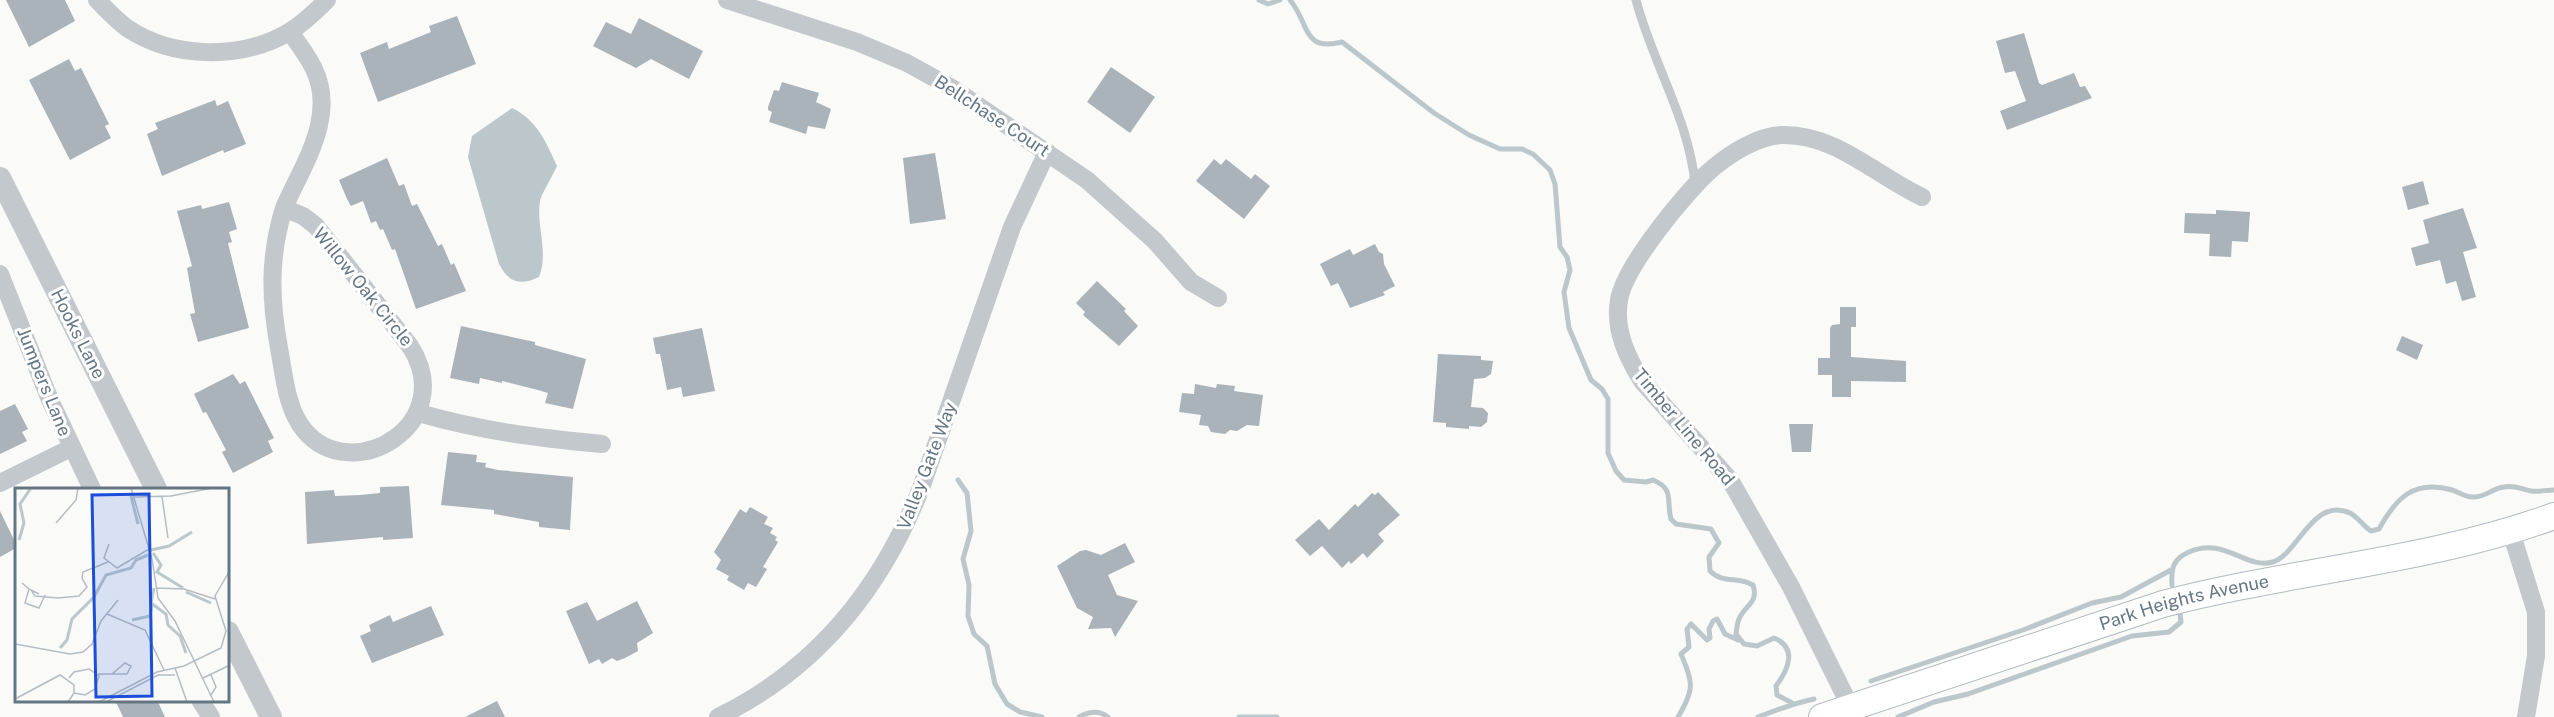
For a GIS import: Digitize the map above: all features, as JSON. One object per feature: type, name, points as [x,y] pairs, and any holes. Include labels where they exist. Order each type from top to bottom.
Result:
[{"type":"main road","name":"Park Heights Avenue","points":[[1822,717],[2163,604],[2219,590],[2341,569],[2511,532],[2554,516]]},
{"type":"street","points":[[97,0],[128,28],[156,42],[202,53],[247,48],[290,32],[327,0]]},
{"type":"street","name":"Bellchase Court","points":[[727,0],[857,42],[907,63],[998,117],[1087,180],[1126,213],[1191,282],[1218,298]]},
{"type":"street","points":[[290,32],[313,67],[319,83],[321,117],[315,141],[284,208],[273,246],[272,309],[288,397],[305,431],[328,446],[365,451],[392,442],[404,432],[419,412],[465,426],[514,436],[602,444]]},
{"type":"street","name":"Timber Line Road","points":[[1851,708],[1752,515],[1730,480],[1642,381],[1622,344],[1618,320],[1619,300],[1627,274],[1695,186],[1729,156],[1756,142],[1779,135],[1801,136],[1824,141],[1922,197]]},
{"type":"street","name":"Valley Gate Way","points":[[718,717],[780,681],[807,658],[832,634],[879,575],[904,530],[921,488],[1012,227],[1047,152]]},
{"type":"street","name":"Hooks Lane","points":[[0,178],[155,488]]},
{"type":"street","name":"Willow Oak Circle","points":[[284,208],[303,216],[316,226],[411,346],[419,359],[422,372],[419,412]]},
{"type":"street","name":"Jumpers Lane","points":[[0,274],[71,448],[91,488]]},
{"type":"street","points":[[0,483],[71,448]]},
{"type":"street","points":[[2511,532],[2536,612],[2536,656],[2526,717]]},
{"type":"street","points":[[230,636],[271,717]]},
{"type":"street","points":[[201,702],[211,717]]},
{"type":"lane","points":[[1636,0],[1640,19],[1686,133],[1693,160],[1695,186]]},
{"type":"shaded area","points":[[512,108],[534,125],[545,140],[557,166],[540,201],[542,268],[539,277],[521,282],[511,279],[499,264],[468,157],[472,136]]},
{"type":"building","points":[[6,0],[65,0],[75,21],[29,47]]},
{"type":"building","points":[[457,16],[476,64],[378,102],[360,53],[387,42],[389,49],[431,32],[429,26]]},
{"type":"building","points":[[639,18],[703,51],[689,79],[651,59],[636,68],[593,46],[606,22],[631,34]]},
{"type":"building","points":[[2024,33],[2039,83],[2042,85],[2074,73],[2080,87],[2085,86],[2092,98],[2007,130],[2000,111],[2026,101],[2015,71],[2005,73],[1996,41]]},
{"type":"building","points":[[69,59],[75,71],[81,68],[109,124],[105,126],[111,138],[70,160],[29,80]]},
{"type":"building","points":[[1111,67],[1155,97],[1130,133],[1087,102]]},
{"type":"building","points":[[782,82],[819,93],[816,102],[831,109],[825,129],[808,126],[806,134],[769,122],[772,112],[768,110],[768,107],[774,90],[779,91]]},
{"type":"building","points":[[215,100],[217,106],[228,101],[246,144],[224,153],[223,150],[162,176],[147,134],[158,129],[155,123]]},
{"type":"building","points":[[935,153],[946,219],[910,224],[903,158]]},
{"type":"building","points":[[387,158],[399,186],[404,184],[412,206],[417,204],[438,246],[442,244],[451,265],[454,263],[466,291],[416,309],[395,249],[392,250],[383,229],[380,230],[376,221],[371,223],[363,201],[351,206],[339,180]]},
{"type":"building","points":[[1214,159],[1221,165],[1226,159],[1251,179],[1255,174],[1270,186],[1244,219],[1196,181]]},
{"type":"building","points":[[2423,181],[2429,204],[2408,210],[2402,187]]},
{"type":"building","points":[[229,202],[237,229],[229,232],[232,242],[228,243],[249,328],[198,342],[190,314],[195,313],[187,268],[192,266],[177,211],[201,205],[202,209]]},
{"type":"building","points":[[2463,208],[2477,248],[2463,252],[2476,297],[2462,301],[2456,281],[2446,284],[2440,260],[2416,266],[2411,248],[2429,243],[2423,220]]},
{"type":"building","points":[[2216,210],[2250,212],[2248,242],[2232,241],[2231,257],[2209,256],[2210,234],[2184,233],[2185,213],[2216,214]]},
{"type":"building","points":[[1375,244],[1379,252],[1383,254],[1384,264],[1395,286],[1383,292],[1385,295],[1350,308],[1338,283],[1331,286],[1320,264],[1350,249],[1353,255]]},
{"type":"building","points":[[1097,281],[1126,309],[1124,311],[1138,326],[1119,346],[1083,315],[1085,312],[1076,303]]},
{"type":"building","points":[[1840,307],[1856,307],[1856,327],[1851,327],[1851,357],[1906,361],[1906,382],[1851,381],[1851,397],[1832,397],[1832,375],[1818,375],[1818,358],[1830,358],[1830,328],[1832,325],[1840,324]]},
{"type":"building","points":[[461,326],[535,342],[535,345],[586,359],[573,409],[545,403],[548,393],[538,390],[480,378],[479,384],[450,378]]},
{"type":"building","points":[[702,328],[715,391],[683,397],[681,387],[667,390],[660,354],[656,354],[653,338]]},
{"type":"building","points":[[2402,336],[2423,345],[2417,360],[2396,350]]},
{"type":"building","points":[[1438,354],[1481,356],[1481,360],[1493,361],[1491,374],[1485,378],[1474,379],[1471,407],[1483,408],[1488,413],[1487,422],[1481,427],[1469,426],[1469,429],[1446,427],[1446,423],[1433,422]]},
{"type":"building","points":[[233,374],[240,384],[245,381],[274,438],[268,441],[273,452],[233,473],[222,452],[226,450],[194,394]]},
{"type":"building","points":[[1195,384],[1216,388],[1217,384],[1235,386],[1234,391],[1263,395],[1259,426],[1247,425],[1237,431],[1230,430],[1225,434],[1211,432],[1208,426],[1199,425],[1201,415],[1179,412],[1182,393],[1194,394]]},
{"type":"building","points":[[15,404],[28,429],[22,432],[27,441],[0,454],[0,411]]},
{"type":"building","points":[[1789,424],[1813,424],[1811,452],[1792,452]]},
{"type":"building","points":[[448,452],[477,455],[476,462],[486,463],[485,467],[498,470],[573,477],[570,530],[539,527],[539,522],[494,514],[494,510],[441,505]]},
{"type":"building","points":[[409,486],[413,538],[383,540],[383,537],[307,544],[305,492],[334,490],[335,496],[360,495],[380,493],[380,487]]},
{"type":"building","points":[[1378,492],[1400,515],[1378,534],[1384,541],[1367,558],[1363,553],[1351,564],[1349,561],[1342,568],[1322,546],[1310,556],[1295,540],[1319,519],[1329,530],[1355,504],[1358,507],[1372,493],[1375,495]]},
{"type":"building","points":[[750,507],[768,517],[764,524],[773,528],[770,533],[777,537],[775,540],[778,542],[763,567],[767,569],[756,587],[748,583],[744,590],[727,580],[729,576],[716,569],[721,560],[714,552],[740,509],[746,513]]},
{"type":"building","points":[[0,511],[15,542],[15,549],[0,557]]},
{"type":"building","points":[[1125,543],[1135,562],[1108,575],[1117,595],[1138,601],[1115,637],[1111,628],[1088,629],[1093,617],[1077,608],[1057,566],[1080,551],[1086,550],[1101,555]]},
{"type":"building","points":[[637,601],[653,633],[637,643],[638,651],[625,658],[617,661],[612,658],[602,664],[599,659],[589,664],[566,611],[587,602],[597,621]]},
{"type":"building","points":[[431,606],[444,635],[372,663],[360,636],[371,631],[369,625],[390,615],[393,622]]},
{"type":"building","points":[[497,701],[505,717],[465,717]]},
{"type":"building","points":[[116,702],[158,702],[165,717],[123,717]]},
{"type":"waterway","points":[[1259,0],[1268,4],[1280,0]]},
{"type":"waterway","points":[[1290,0],[1313,39],[1329,44],[1342,42],[1434,113],[1469,135],[1500,149],[1522,149],[1533,154],[1550,170],[1555,184],[1560,247],[1567,257],[1570,270],[1564,292],[1569,328],[1591,380],[1602,389],[1608,399],[1608,453],[1616,471],[1624,480],[1646,482],[1653,480],[1664,487],[1668,496],[1671,519],[1676,524],[1711,529],[1719,543],[1709,557],[1710,571],[1725,579],[1753,585],[1753,600],[1739,619],[1736,634],[1744,644],[1757,646],[1774,638],[1786,647],[1789,660],[1776,686],[1777,695],[1792,703]]},
{"type":"waterway","points":[[958,480],[967,493],[971,531],[963,559],[969,585],[968,616],[974,634],[987,646],[995,684],[1007,704],[1020,712],[1042,717]]},
{"type":"waterway","points":[[2172,585],[2172,574],[2176,561],[2189,552],[2202,548],[2213,548],[2253,562],[2273,562],[2282,557],[2307,528],[2326,512],[2337,510],[2350,513],[2371,531],[2379,529],[2392,508],[2417,489],[2439,487],[2471,497],[2482,496],[2496,489],[2508,487],[2534,491],[2554,490]]},
{"type":"waterway","points":[[1871,681],[2023,630],[2092,603],[2121,597],[2171,570]]},
{"type":"waterway","points":[[1898,717],[1934,702],[1968,694],[2132,636],[2169,632],[2181,622],[2180,614]]},
{"type":"waterway","points":[[1678,717],[1690,692],[1690,679],[1681,654],[1689,647],[1687,629],[1691,624],[1707,640],[1710,638],[1709,629],[1713,621],[1717,619],[1725,634],[1738,640]]},
{"type":"waterway","points":[[1758,717],[1814,699]]},
{"type":"waterway","points":[[1079,717],[1094,712],[1108,717]]},
{"type":"waterway","points":[[1239,717],[1277,717]]}]
